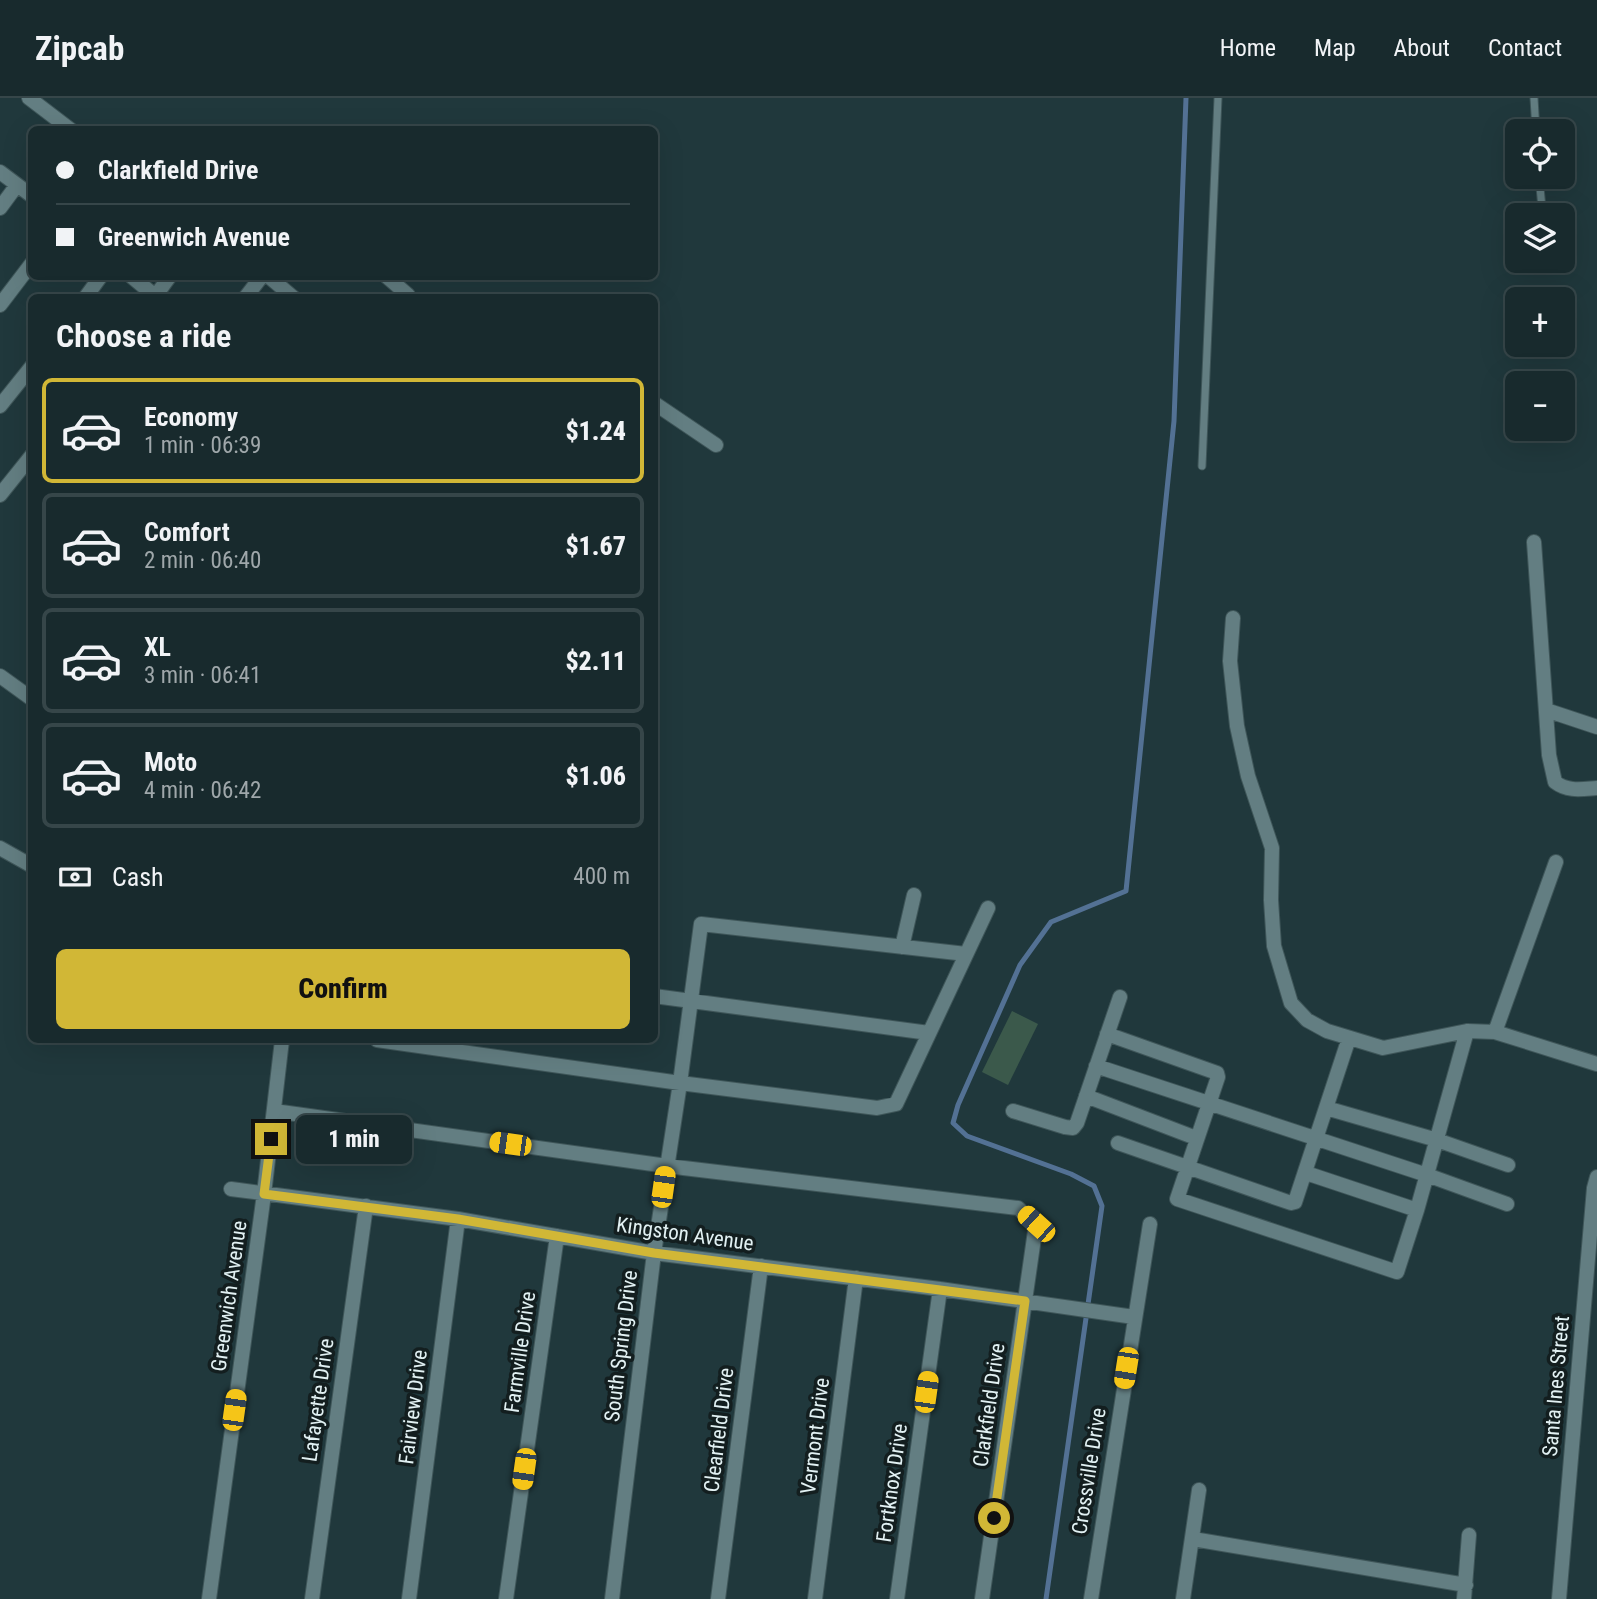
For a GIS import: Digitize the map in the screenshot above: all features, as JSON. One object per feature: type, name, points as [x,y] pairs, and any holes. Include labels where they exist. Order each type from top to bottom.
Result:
[{"type":"street","points":[[29,98],[66,126]]},
{"type":"street","points":[[0,172],[28,193]]},
{"type":"street","points":[[0,208],[17,185]]},
{"type":"street","points":[[0,304],[28,268]]},
{"type":"street","points":[[136,280],[152,294]]},
{"type":"street","points":[[248,294],[259,280]]},
{"type":"street","points":[[273,280],[290,294]]},
{"type":"street","points":[[391,280],[407,294]]},
{"type":"street","points":[[0,406],[28,371]]},
{"type":"street","points":[[658,406],[716,446]]},
{"type":"street","points":[[0,495],[28,460]]},
{"type":"street","points":[[1534,542],[1549,755],[1555,782],[1562,788],[1573,790],[1597,788]]},
{"type":"street","points":[[1233,618],[1230,661],[1237,726],[1248,776],[1272,848],[1274,946],[1291,1003],[1307,1020],[1327,1031],[1383,1048],[1466,1031],[1495,1032],[1597,1064]]},
{"type":"street","points":[[0,676],[28,696]]},
{"type":"street","points":[[1546,710],[1597,727]]},
{"type":"street","points":[[0,848],[28,864]]},
{"type":"street","points":[[1495,1032],[1556,862]]},
{"type":"street","points":[[902,947],[914,895]]},
{"type":"street","points":[[398,1043],[877,1108],[896,1104],[988,908]]},
{"type":"street","name":"South Spring Drive","points":[[612,1599],[654,1253],[701,924],[966,954]]},
{"type":"street","points":[[658,997],[929,1033]]},
{"type":"street","points":[[1013,1111],[1073,1128],[1120,997]]},
{"type":"street","points":[[1107,1034],[1214,1071],[1218,1077],[1177,1199],[1397,1272],[1417,1210],[1466,1031]]},
{"type":"street","points":[[1118,1143],[1291,1203],[1298,1199],[1349,1038]]},
{"type":"street","name":"Greenwich Avenue","points":[[209,1599],[282,1043]]},
{"type":"street","points":[[1096,1066],[1507,1204]]},
{"type":"street","points":[[1086,1096],[1196,1138]]},
{"type":"street","points":[[1326,1108],[1437,1140],[1508,1165]]},
{"type":"street","points":[[274,1111],[667,1166]]},
{"type":"street","name":"Clarkfield Drive","points":[[667,1166],[1018,1208],[1036,1224],[982,1599]]},
{"type":"street","points":[[1306,1173],[1417,1210]]},
{"type":"street","name":"Santa Ines Street","points":[[1559,1599],[1596,1185]]},
{"type":"street","name":"Kingston Avenue","points":[[232,1189],[458,1219],[654,1253],[940,1289],[1134,1317]]},
{"type":"street","name":"Lafayette Drive","points":[[312,1599],[366,1206]]},
{"type":"street","name":"Fairview Drive","points":[[409,1599],[458,1219]]},
{"type":"street","name":"Crossville Drive","points":[[1091,1599],[1150,1224]]},
{"type":"street","name":"Farmville Drive","points":[[506,1599],[557,1236]]},
{"type":"street","name":"Clearfield Drive","points":[[718,1599],[761,1266]]},
{"type":"street","name":"Vermont Drive","points":[[815,1599],[856,1278]]},
{"type":"street","name":"Fortknox Drive","points":[[897,1599],[940,1289]]},
{"type":"street","points":[[1183,1599],[1199,1490]]},
{"type":"street","points":[[1193,1539],[1465,1592],[1469,1535]]},
{"type":"lane","points":[[1202,466],[1218,98]]},
{"type":"lane","points":[[1534,98],[1535,119]]},
{"type":"green space","points":[[1012,1011],[1038,1024],[1008,1085],[982,1072]]},
{"type":"waterway","points":[[1046,1599],[1102,1206],[1094,1186],[1071,1174],[967,1136],[953,1123],[958,1105],[1020,965],[1051,922],[1126,891],[1174,421],[1186,98]]},
{"type":"route","points":[[271,1139],[264,1194],[458,1219],[654,1253],[1025,1301],[994,1518]]}]
